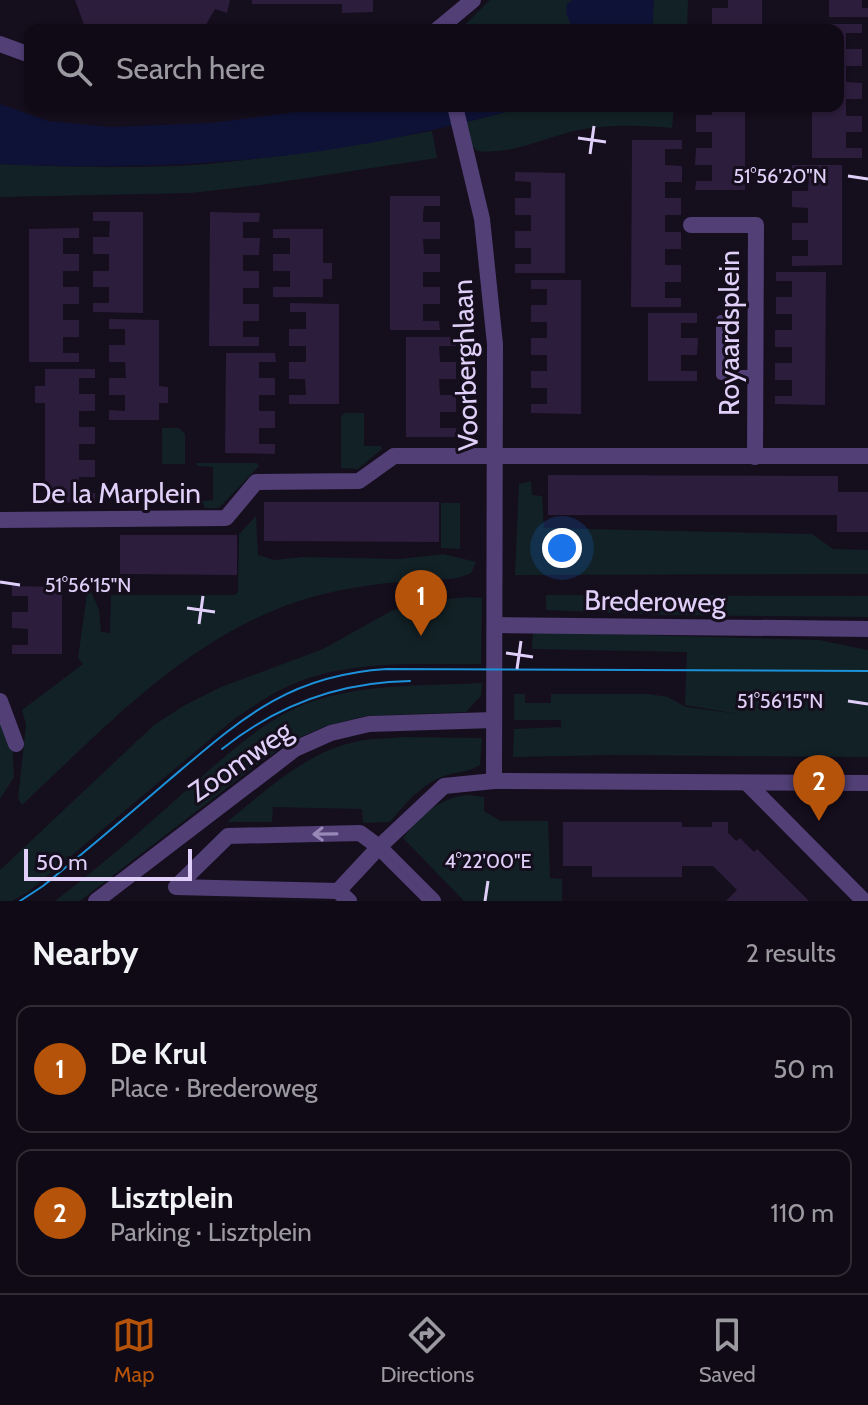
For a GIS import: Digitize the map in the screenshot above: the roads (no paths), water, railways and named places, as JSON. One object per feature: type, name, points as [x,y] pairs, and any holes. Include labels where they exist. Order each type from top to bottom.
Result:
[{"type":"street","points":[[444,24],[473,0]]},
{"type":"street","points":[[0,44],[24,53]]},
{"type":"street","name":"Voorberghlaan","points":[[456,112],[482,219],[495,344],[495,625]]},
{"type":"street","name":"Royaardsplein","points":[[691,225],[756,225],[755,457]]},
{"type":"street","name":"De la Marplein","points":[[0,520],[226,518],[256,482],[359,481],[394,456],[495,457]]},
{"type":"street","name":"Royaardsplein","points":[[495,457],[868,456]]},
{"type":"street","points":[[494,781],[495,625]]},
{"type":"street","name":"Brederoweg","points":[[495,625],[868,629]]},
{"type":"street","points":[[0,701],[16,744]]},
{"type":"street","name":"Zoomweg","points":[[96,901],[295,749],[331,733],[369,724],[493,720]]},
{"type":"street","points":[[433,901],[379,847],[360,833],[228,836],[176,887],[343,896],[379,847],[444,786],[494,781],[868,783]]},
{"type":"street","points":[[747,783],[864,901]]},
{"type":"lane","points":[[721,320],[721,375],[755,375]]},
{"type":"tram line","points":[[20,901],[43,886],[244,720],[268,704],[321,680],[387,669],[868,671]]},
{"type":"tram line","points":[[222,749],[265,720],[310,699],[359,686],[410,681]]},
{"type":"place","name":"De Krul","points":[[421,636]]},
{"type":"place","name":"Lisztplein","points":[[819,821]]}]
